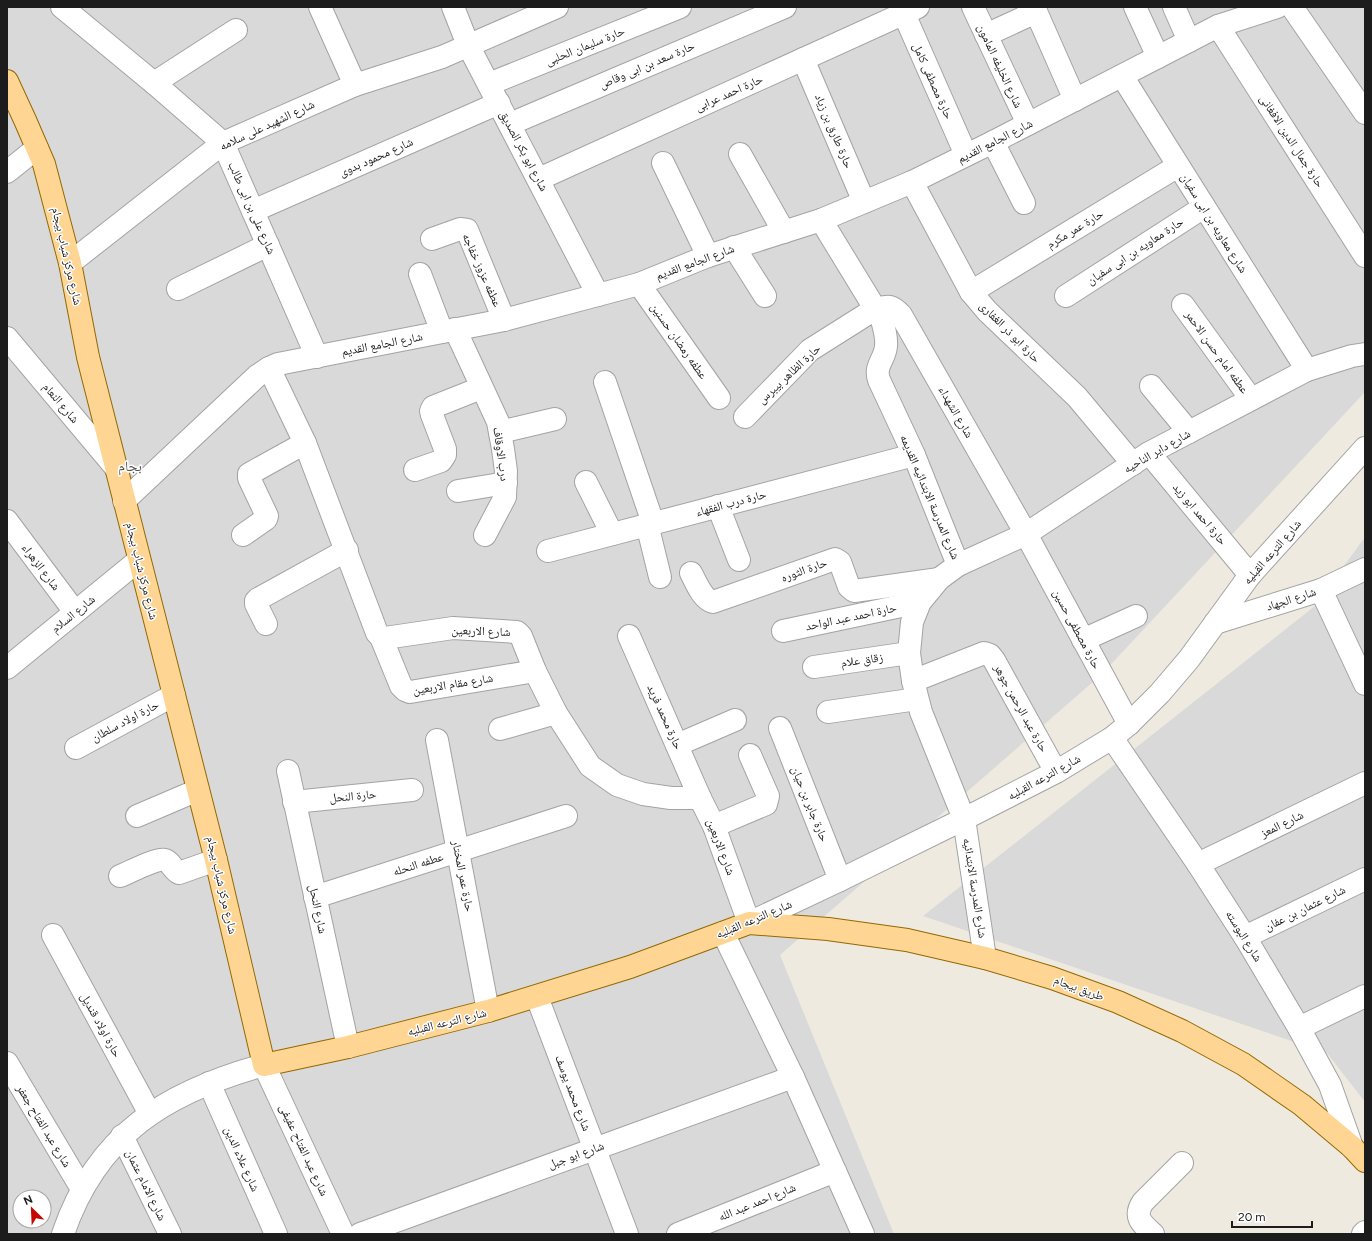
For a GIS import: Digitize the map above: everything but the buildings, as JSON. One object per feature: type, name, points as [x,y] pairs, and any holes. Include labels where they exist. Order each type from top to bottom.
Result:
[{"type":"main road","name":"شارع مركز شباب بيجام","points":[[7,81],[44,164],[70,263],[88,357],[216,860],[264,1065]]},
{"type":"main road","name":"طريق بيجام","points":[[749,923],[836,930],[907,940],[985,958],[1052,978],[1103,997],[1182,1032],[1244,1064],[1302,1105],[1358,1154]]},
{"type":"main road","name":"شارع الترعه القبليه","points":[[264,1065],[348,1047],[488,1012],[630,967],[749,923]]},
{"type":"street","points":[[320,7],[355,85]]},
{"type":"street","name":"شارع ابو بكر الصديق","points":[[453,7],[468,45],[598,295]]},
{"type":"street","name":"شارع الشهيد على سلامه","points":[[70,263],[223,143],[355,85],[442,57],[557,7]]},
{"type":"street","name":"حارة سليمان الحلبى","points":[[494,93],[680,7]]},
{"type":"street","name":"حارة سعد بن ابى وقاص","points":[[510,124],[784,7]]},
{"type":"street","name":"شارع الخليفه المامون","points":[[973,7],[1028,124]]},
{"type":"street","points":[[1135,7],[1158,57]]},
{"type":"street","points":[[1174,7],[1189,41]]},
{"type":"street","name":"شارع الجامع القديم","points":[[124,501],[257,376],[278,364],[504,320],[639,284],[708,256],[821,220],[912,182],[1218,26],[1276,7]]},
{"type":"street","points":[[1292,7],[1365,113]]},
{"type":"street","name":"شارع على بن ابى طالب","points":[[67,8],[223,143],[317,357]]},
{"type":"street","name":"حارة احمد عرابى","points":[[539,179],[803,59],[908,9]]},
{"type":"street","name":"حارة مصطفى كامل","points":[[908,9],[966,155]]},
{"type":"street","points":[[986,35],[1035,10],[1075,100]]},
{"type":"street","name":"حارة جمال الدين الافغانى","points":[[1218,26],[1365,256]]},
{"type":"street","points":[[154,83],[236,30]]},
{"type":"street","name":"حارة طارق بن زياد","points":[[803,59],[864,202]]},
{"type":"street","name":"شارع معاويه بن ابى سفيان","points":[[1122,76],[1307,370]]},
{"type":"street","name":"شارع محمود بدوى","points":[[253,211],[494,93]]},
{"type":"street","points":[[993,142],[1024,203]]},
{"type":"street","points":[[7,172],[37,148]]},
{"type":"street","points":[[740,154],[784,232]]},
{"type":"street","points":[[663,163],[708,256]]},
{"type":"street","name":"حارة عمر مكرم","points":[[971,292],[1178,166]]},
{"type":"street","name":"حارة ابو ذر الغفارى","points":[[912,182],[971,292],[987,310],[1141,458]]},
{"type":"street","name":"حارة معاويه بن ابى سفيان","points":[[1066,296],[1204,207]]},
{"type":"street","name":"شارع المدرسة الابتدائيه القديمه","points":[[821,220],[882,320],[886,346],[884,356],[877,368],[877,374],[914,455],[958,565],[939,579],[920,602],[912,622],[909,653],[915,690],[921,712],[964,819]]},
{"type":"street","name":"عطفه عزوز خفاجه","points":[[432,239],[460,228],[466,230],[504,320]]},
{"type":"street","points":[[178,290],[268,245]]},
{"type":"street","points":[[734,247],[765,296]]},
{"type":"street","name":"درب الاوقاف","points":[[420,274],[498,422],[506,482],[505,497],[484,535]]},
{"type":"street","name":"عطفه رمضان حسنين","points":[[639,284],[719,398]]},
{"type":"street","name":"عطفه امام حسن الاحمر","points":[[1183,305],[1251,399]]},
{"type":"street","name":"شارع الشهداء","points":[[875,308],[891,306],[901,315],[1026,534]]},
{"type":"street","name":"حارة الظاهر بيبرس","points":[[745,417],[810,350],[875,308]]},
{"type":"street","name":"شارع النعام","points":[[7,338],[116,468]]},
{"type":"street","name":"شارع داير الناحيه","points":[[958,565],[1026,534],[1141,458],[1251,399],[1307,370],[1352,356],[1365,354]]},
{"type":"street","points":[[269,368],[305,443],[347,550],[377,633],[382,637]]},
{"type":"street","points":[[605,382],[650,524],[660,577]]},
{"type":"street","points":[[1151,386],[1189,432]]},
{"type":"street","points":[[415,470],[441,461],[445,455],[445,449],[431,411],[433,407],[481,388]]},
{"type":"street","points":[[500,432],[555,419]]},
{"type":"street","points":[[243,535],[266,520],[267,516],[249,478],[249,474],[305,443]]},
{"type":"street","name":"شارع الترعه القبليه","points":[[749,923],[964,819],[1056,772],[1112,738],[1129,724],[1160,693],[1189,659],[1250,575],[1365,448]]},
{"type":"street","name":"حارة درب الفقهاء","points":[[548,551],[914,455]]},
{"type":"street","name":"حارة احمد ابو زيد","points":[[1141,458],[1250,575]]},
{"type":"street","points":[[458,491],[506,482]]},
{"type":"street","points":[[586,482],[612,534]]},
{"type":"street","points":[[718,506],[739,560]]},
{"type":"street","name":"شارع الزهراء","points":[[7,522],[75,612]]},
{"type":"street","name":"حارة مصطفى حسين","points":[[1026,534],[1129,724]]},
{"type":"street","points":[[266,624],[256,604],[257,600],[347,550]]},
{"type":"street","name":"حارة الثوره","points":[[691,573],[705,597],[709,601],[713,602],[835,559],[840,562],[849,587],[854,591],[939,579]]},
{"type":"street","name":"شارع السلام","points":[[7,668],[140,560]]},
{"type":"street","name":"شارع الجهاد","points":[[1215,623],[1321,590],[1365,569]]},
{"type":"street","points":[[1321,590],[1363,676]]},
{"type":"street","name":"حارة احمد عبد الواحد","points":[[783,631],[920,602]]},
{"type":"street","points":[[1083,640],[1136,616]]},
{"type":"street","name":"شارع الاربعين","points":[[382,637],[389,638],[453,628],[517,632],[521,636],[535,671],[556,713],[590,766],[617,785],[643,794],[671,798],[700,798],[714,826],[749,923]]},
{"type":"street","name":"حارة محمد فريد","points":[[629,636],[700,798]]},
{"type":"street","name":"شارع مقام الاربعين","points":[[382,637],[401,686],[410,692],[535,671]]},
{"type":"street","name":"زقاق علام","points":[[814,667],[909,653]]},
{"type":"street","name":"حارة عبد الرحمن جوهر","points":[[828,712],[915,690],[984,653],[990,655],[994,660],[1056,772]]},
{"type":"street","name":"حارة اولاد سلطان","points":[[76,748],[174,695]]},
{"type":"street","points":[[500,730],[556,713]]},
{"type":"street","points":[[677,745],[735,720]]},
{"type":"street","name":"حارة جابر بن حيان","points":[[780,728],[840,880]]},
{"type":"street","name":"شارع البوسته","points":[[1112,738],[1198,864],[1245,937],[1299,1028],[1330,1085],[1358,1154]]},
{"type":"street","name":"حارة عمر المختار","points":[[437,740],[488,1012]]},
{"type":"street","points":[[714,826],[766,804],[768,796],[750,755]]},
{"type":"street","name":"شارع النحل","points":[[288,771],[348,1047]]},
{"type":"street","name":"شارع المعز","points":[[1198,864],[1365,784]]},
{"type":"street","points":[[138,816],[198,790]]},
{"type":"street","name":"حارة النحل","points":[[294,802],[412,790]]},
{"type":"street","name":"عطفه النحله","points":[[315,897],[566,816]]},
{"type":"street","name":"شارع المدرسة الابتدائيه","points":[[964,819],[985,958]]},
{"type":"street","points":[[120,876],[159,859],[167,861],[176,872],[179,873],[216,860]]},
{"type":"street","name":"شارع عثمان بن عفان","points":[[1245,937],[1365,879]]},
{"type":"street","points":[[723,933],[793,1077],[863,1234]]},
{"type":"street","name":"حارة اولاد قنديل","points":[[53,935],[150,1114]]},
{"type":"street","points":[[1299,1028],[1365,996]]},
{"type":"street","name":"شارع محمد يوسف","points":[[537,997],[627,1234]]},
{"type":"street","name":"شارع عبد الفتاح جعفر","points":[[7,1063],[82,1188]]},
{"type":"street","name":"شارع الترعه القبليه","points":[[63,1234],[82,1188],[100,1161],[122,1136],[150,1114],[179,1097],[209,1083],[264,1065]]},
{"type":"street","name":"شارع عبد الفتاح عفيفى","points":[[264,1065],[343,1234]]},
{"type":"street","name":"شارع ابو جبل","points":[[360,1234],[793,1077]]},
{"type":"street","name":"شارع علاء الدين","points":[[209,1083],[276,1234]]},
{"type":"street","name":"شارع الامام عثمان","points":[[122,1136],[170,1234]]},
{"type":"street","points":[[1153,1234],[1140,1220],[1138,1214],[1140,1208],[1143,1202],[1182,1163]]},
{"type":"street","name":"شارع احمد عبد الله","points":[[678,1234],[835,1171]]},
{"type":"shaded area","points":[[7,7],[1365,7],[1365,392],[1102,674],[780,955],[894,1234],[7,1234]]},
{"type":"shaded area","points":[[1365,537],[1365,1102],[1327,1053],[923,916],[1315,606]]},
{"type":"district","name":"بجام","points":[[130,466]]}]
